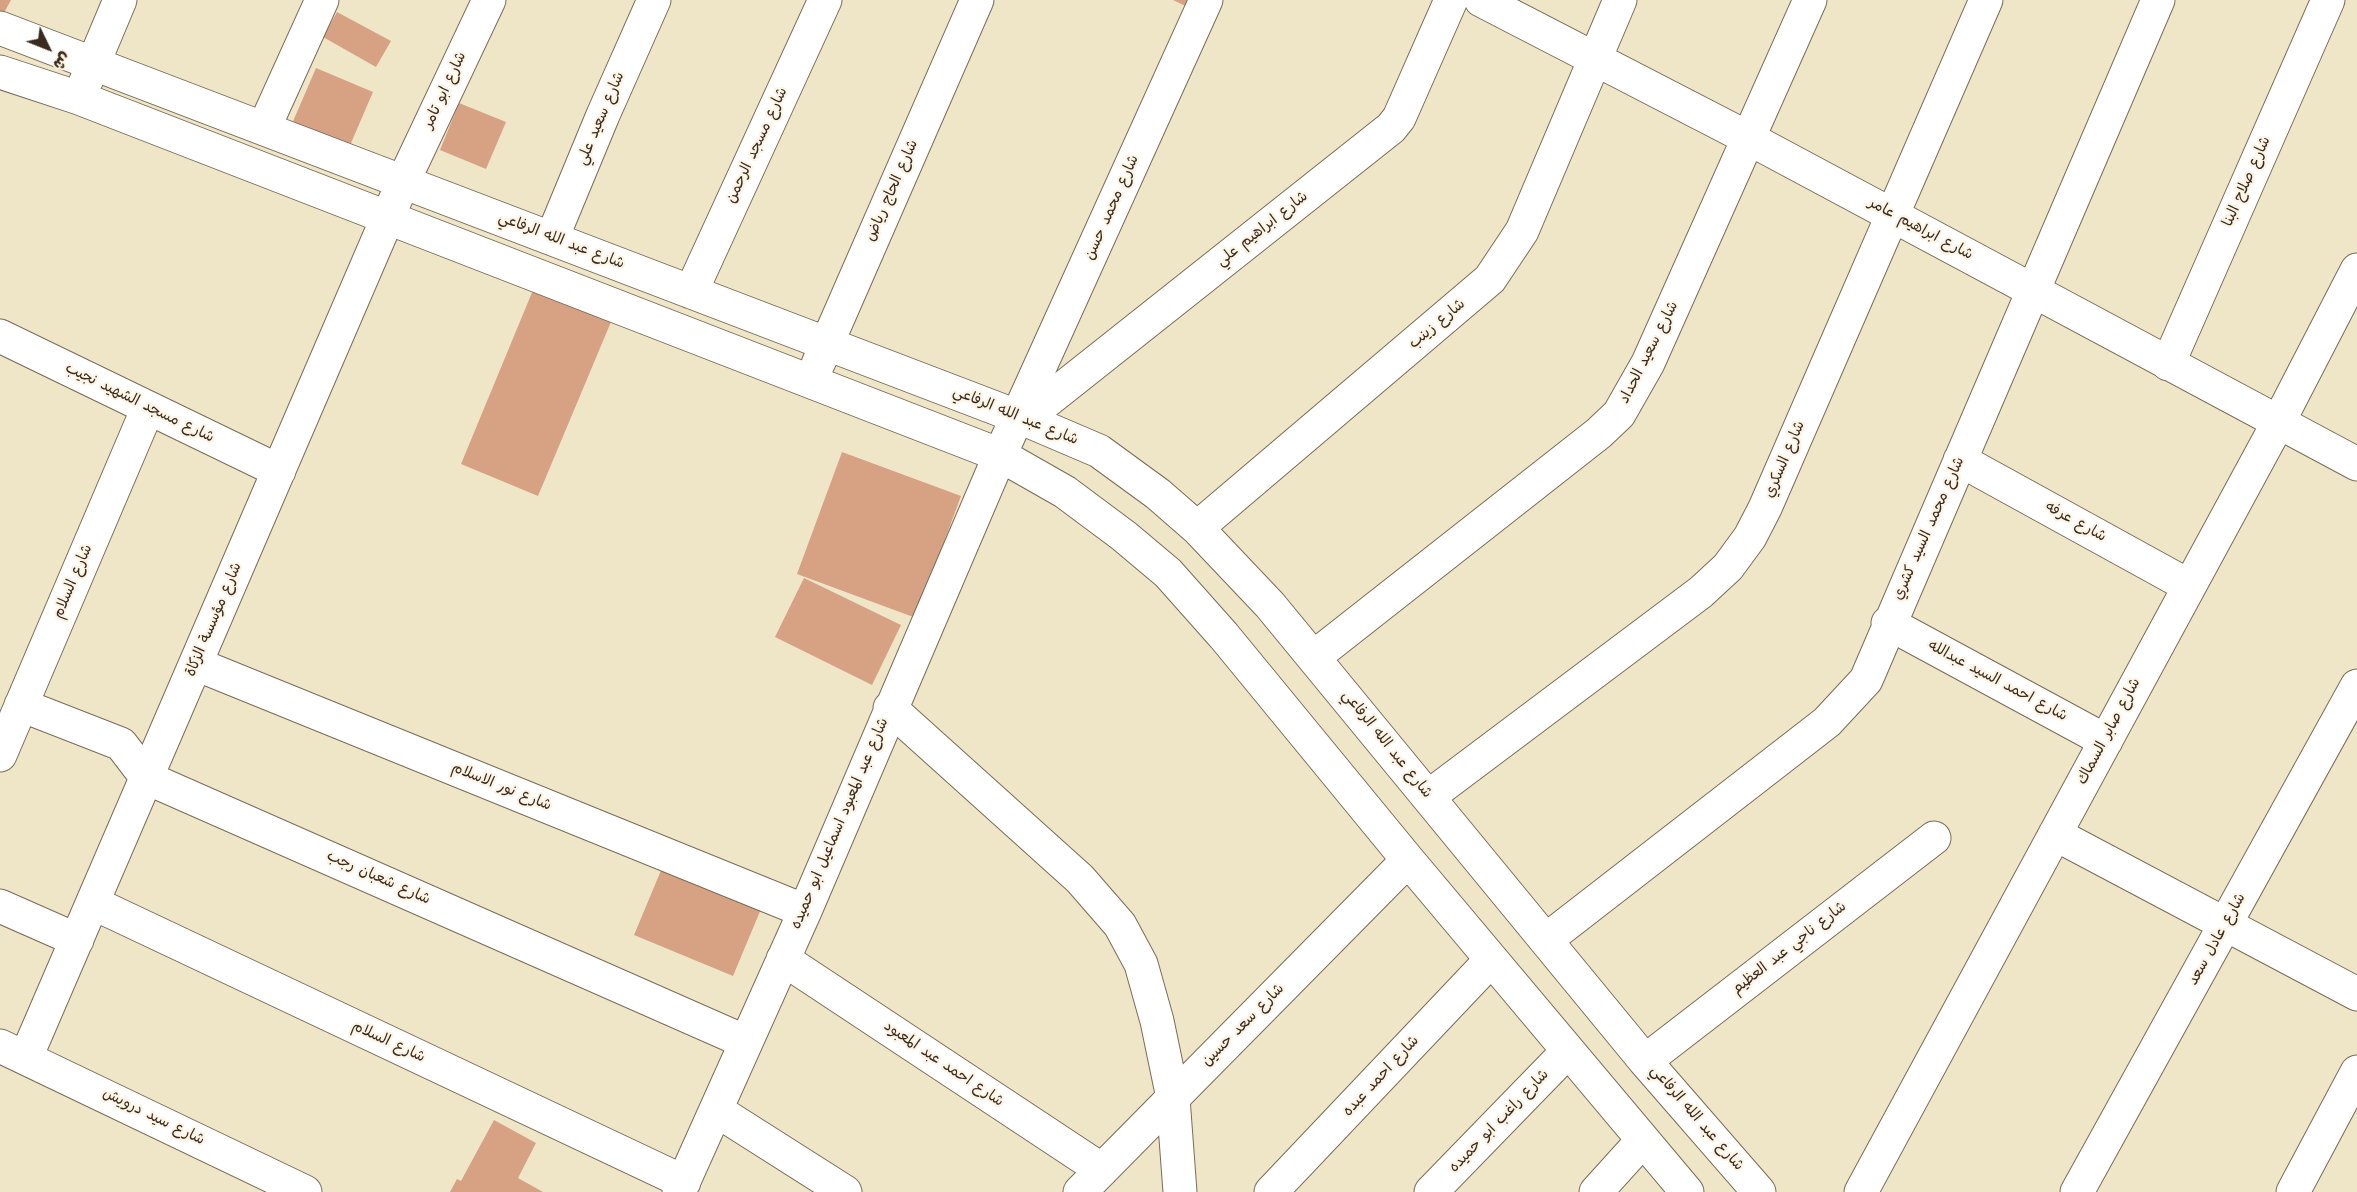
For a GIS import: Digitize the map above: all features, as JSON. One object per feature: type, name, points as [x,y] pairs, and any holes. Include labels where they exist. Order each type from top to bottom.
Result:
[{"type":"street","points":[[79,98],[120,0]]},
{"type":"street","points":[[264,128],[322,0]]},
{"type":"street","name":"شارع ابو تامر","points":[[404,182],[489,0]]},
{"type":"street","name":"شارع سعيد علي","points":[[552,238],[654,0]]},
{"type":"street","name":"شارع مسجد الرحمن","points":[[692,292],[825,0]]},
{"type":"street","name":"شارع الحاج رياض","points":[[810,382],[977,0]]},
{"type":"street","name":"شارع محمد حسن","points":[[1000,455],[1022,418],[1206,0]]},
{"type":"street","name":"شارع ابراهيم علي","points":[[1022,418],[1391,128],[1399,118],[1450,0]]},
{"type":"street","name":"شارع ابراهيم عامر","points":[[1480,0],[1750,139],[2357,464]]},
{"type":"street","name":"شارع زينب","points":[[1197,528],[1490,279],[1522,231],[1593,58],[1620,0]]},
{"type":"street","name":"شارع سعيد الحداد","points":[[1314,657],[1599,433],[1619,414],[1648,363],[1750,139],[1810,0]]},
{"type":"street","name":"شارع السكري","points":[[1428,797],[1701,592],[1728,567],[1750,537],[1765,508],[1986,0]]},
{"type":"street","name":"شارع محمد السيد كشري","points":[[1546,940],[1827,722],[1866,680],[1888,623],[2158,0]]},
{"type":"street","name":"شارع صلاح البنا","points":[[2168,364],[2328,0]]},
{"type":"street","name":"شارع عبد الله الرفاعي","points":[[0,28],[1022,418],[1099,451],[1158,494],[1197,528],[1270,605],[1645,1061],[1759,1192]]},
{"type":"street","points":[[0,72],[79,98],[1000,455],[1065,492],[1124,536],[1168,573],[1224,636],[1491,960],[1687,1192]]},
{"type":"street","name":"شارع مؤسسة الزكاة","points":[[13,1052],[77,940],[404,182]]},
{"type":"street","name":"شارع صابر السماك","points":[[1861,1192],[2278,423],[2357,270]]},
{"type":"street","name":"شارع مسجد الشهيد نجيب","points":[[0,336],[279,471]]},
{"type":"street","name":"شارع السلام","points":[[0,755],[148,408]]},
{"type":"street","name":"شارع عبد المعبود اسماعيل ابو حميده","points":[[681,1187],[805,911],[1000,455]]},
{"type":"street","name":"شارع عرفه","points":[[1960,460],[2189,586]]},
{"type":"street","name":"شارع احمد السيد عبدالله","points":[[1888,623],[2106,741]]},
{"type":"street","name":"شارع نور الاسلام","points":[[196,664],[805,911]]},
{"type":"street","name":"شارع عادل سعد","points":[[2077,1192],[2357,686]]},
{"type":"street","name":"شارع شعبان رجب","points":[[21,705],[121,744],[147,778],[746,1042]]},
{"type":"street","points":[[890,708],[1080,879],[1120,925],[1141,964],[1157,1021],[1173,1098],[1180,1192]]},
{"type":"street","points":[[2055,834],[2357,994]]},
{"type":"street","name":"شارع ناجي عبد العظيم","points":[[1645,1061],[1934,838]]},
{"type":"street","name":"شارع سعد حسين","points":[[1091,1181],[1408,860]]},
{"type":"street","name":"شارع السلام","points":[[93,903],[681,1187]]},
{"type":"street","points":[[0,906],[77,940]]},
{"type":"street","name":"شارع احمد عبد المعبود","points":[[783,959],[1091,1181]]},
{"type":"street","name":"شارع احمد عبده","points":[[1271,1192],[1491,960]]},
{"type":"street","name":"شارع راغب ابو حميده","points":[[1431,1192],[1568,1051]]},
{"type":"street","name":"شارع سيد درويش","points":[[13,1052],[305,1192]]},
{"type":"street","points":[[2293,1192],[2357,1072]]},
{"type":"street","points":[[716,1110],[845,1192]]},
{"type":"street","points":[[1596,1192],[1643,1140]]},
{"type":"building","points":[[0,0],[11,0],[0,20]]},
{"type":"building","points":[[1173,0],[1204,0],[1198,12]]},
{"type":"building","points":[[337,12],[391,41],[376,67],[323,37]]},
{"type":"building","points":[[316,68],[373,92],[345,157],[288,133]]},
{"type":"building","points":[[459,103],[506,122],[486,169],[440,150]]},
{"type":"building","points":[[538,278],[616,310],[538,496],[461,464]]},
{"type":"building","points":[[842,452],[961,496],[916,618],[797,574]]},
{"type":"building","points":[[804,578],[901,625],[872,685],[775,637]]},
{"type":"building","points":[[662,868],[761,909],[733,976],[634,935]]},
{"type":"building","points":[[494,1120],[536,1143],[518,1178],[543,1192],[450,1192],[457,1179],[461,1181]]}]
